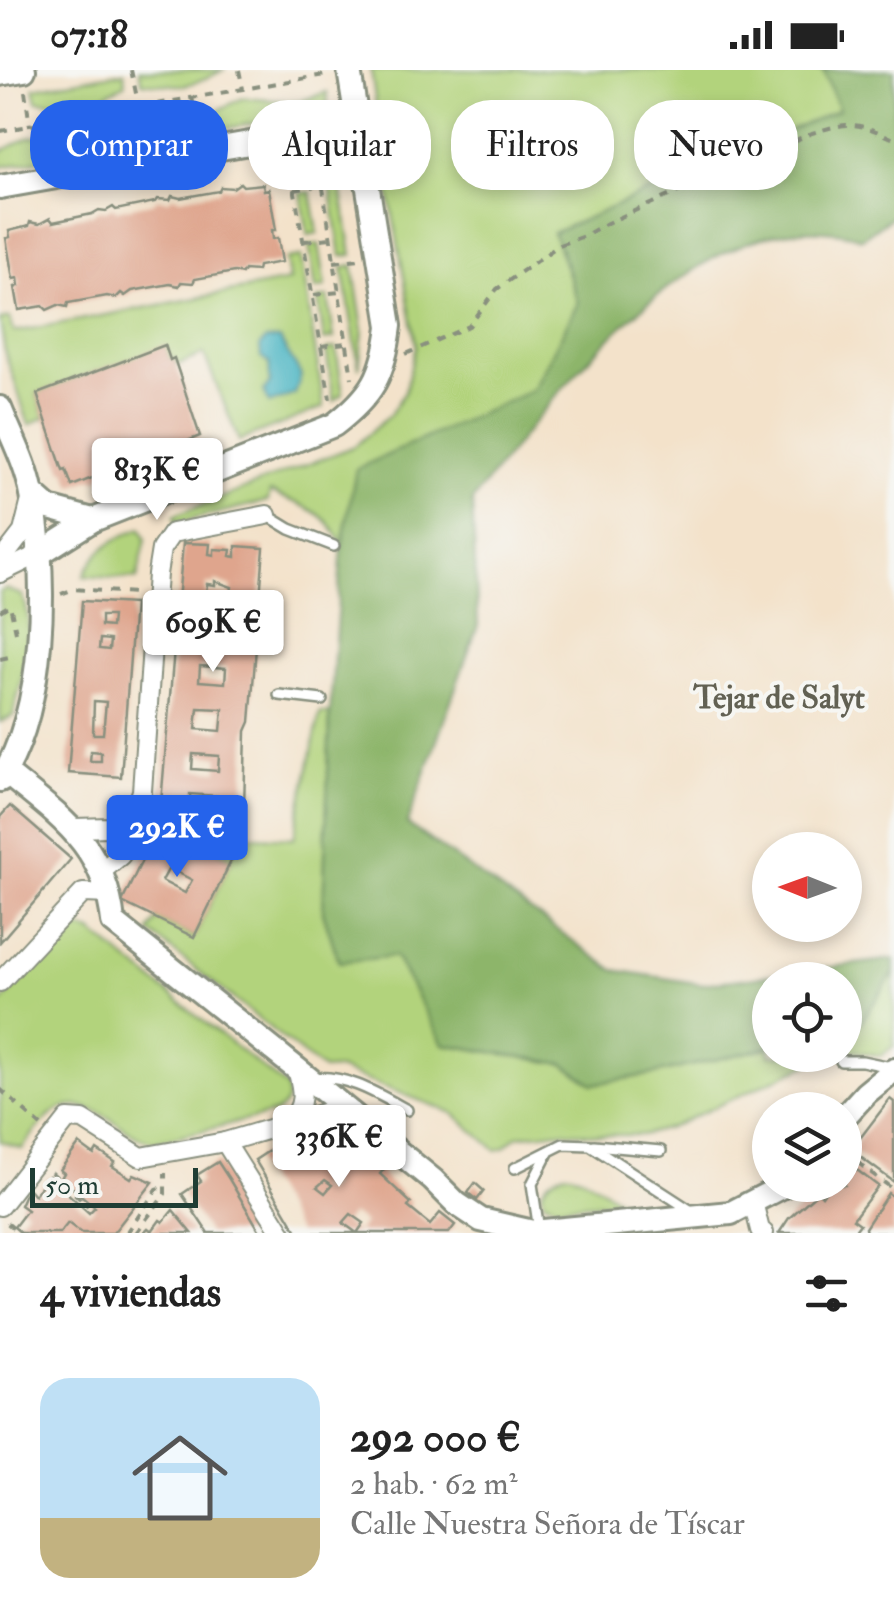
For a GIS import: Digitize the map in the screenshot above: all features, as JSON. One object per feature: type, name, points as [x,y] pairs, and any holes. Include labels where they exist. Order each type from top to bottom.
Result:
[{"type":"street","points":[[0,74],[23,70]]},
{"type":"street","points":[[349,70],[354,100]]},
{"type":"street","points":[[0,187],[30,182]]},
{"type":"street","points":[[0,573],[40,554],[93,520],[334,425],[357,408],[373,388],[386,358],[390,326],[368,190]]},
{"type":"street","points":[[0,408],[32,493],[49,592]]},
{"type":"street","points":[[32,493],[49,508],[93,520]]},
{"type":"street","points":[[0,562],[23,532],[32,493]]},
{"type":"street","points":[[102,871],[121,855],[142,791],[156,574],[162,549],[172,532],[267,516]]},
{"type":"street","points":[[93,520],[67,548],[49,592],[26,720],[3,776],[74,828],[102,871],[113,922],[481,1220],[540,1232],[732,1213],[754,1202],[764,1233]]},
{"type":"street","points":[[74,828],[110,827],[134,816]]},
{"type":"street","points":[[0,982],[83,893],[110,894]]},
{"type":"street","points":[[862,1097],[894,1068]]},
{"type":"street","points":[[288,1123],[300,1111],[303,1074]]},
{"type":"street","points":[[0,1206],[9,1177],[36,1157],[68,1119],[83,1120],[141,1157],[226,1142],[344,1107]]},
{"type":"street","points":[[226,1142],[282,1233]]},
{"type":"lane","points":[[267,516],[334,546]]},
{"type":"lane","points":[[280,695],[322,700]]},
{"type":"lane","points":[[862,1061],[894,1068]]},
{"type":"lane","points":[[303,1074],[330,1076],[372,1091],[407,1110]]},
{"type":"lane","points":[[515,1168],[563,1144],[661,1152]]},
{"type":"lane","points":[[590,1145],[700,1216]]},
{"type":"lane","points":[[540,1232],[532,1184],[549,1151]]},
{"type":"path","points":[[0,131],[30,126],[23,70]]},
{"type":"path","points":[[130,70],[137,100]]},
{"type":"path","points":[[239,70],[243,88]]},
{"type":"path","points":[[180,100],[324,74]]},
{"type":"path","points":[[386,358],[414,352],[468,326],[497,289],[559,245],[812,133],[845,122],[894,138]]},
{"type":"path","points":[[295,190],[334,425]]},
{"type":"path","points":[[323,190],[352,381]]},
{"type":"path","points":[[304,242],[330,238]]},
{"type":"path","points":[[312,296],[338,292]]},
{"type":"path","points":[[321,346],[346,342]]},
{"type":"path","points":[[49,592],[137,593],[138,582]]},
{"type":"path","points":[[0,611],[10,605],[17,638]]},
{"type":"path","points":[[0,659],[20,654]]},
{"type":"path","points":[[0,1089],[53,1135]]},
{"type":"path","points":[[136,1233],[165,1194],[167,1155]]},
{"type":"path","points":[[36,1157],[88,1206]]},
{"type":"path","points":[[862,1166],[894,1190]]},
{"type":"path","points":[[127,1233],[156,1189],[163,1187]]},
{"type":"green space","points":[[139,70],[223,70],[202,81],[175,85],[142,82]]},
{"type":"green space","points":[[371,70],[823,70],[840,109],[798,127],[798,100],[634,100],[634,190],[653,190],[553,233],[578,303],[534,390],[356,469],[342,546],[322,517],[270,492],[268,501],[176,523],[174,516],[355,446],[390,415],[405,391],[416,345],[389,190],[431,190],[431,100],[375,100]]},
{"type":"green space","points":[[823,70],[894,70],[894,215],[862,238],[803,231],[746,243],[691,271],[639,311],[590,358],[472,501],[478,625],[407,824],[614,970],[702,984],[752,977],[752,1051],[593,1084],[564,1064],[443,1044],[395,956],[339,962],[323,912],[330,714],[342,546],[356,469],[533,390],[578,303],[553,233],[652,190],[798,190],[798,127],[839,109]]},
{"type":"green space","points":[[124,72],[125,84],[93,100],[37,100],[34,88]]},
{"type":"green space","points":[[327,92],[328,100],[304,100]]},
{"type":"green space","points":[[243,98],[270,100],[248,100],[248,124],[228,128],[228,105]]},
{"type":"green space","points":[[29,137],[30,162],[0,167],[0,152]]},
{"type":"green space","points":[[331,190],[341,190],[352,255],[341,256]]},
{"type":"green space","points":[[311,192],[318,233],[308,235],[301,193]]},
{"type":"green space","points":[[319,244],[326,287],[316,289],[309,245]]},
{"type":"green space","points":[[301,257],[324,407],[239,441],[204,354],[177,365],[174,358],[170,360],[165,346],[37,394],[45,417],[29,425],[5,353],[0,320],[10,318],[14,332],[289,281],[286,259]]},
{"type":"green space","points":[[353,265],[363,330],[359,368],[343,267]]},
{"type":"green space","points":[[328,297],[334,338],[324,340],[318,299]]},
{"type":"green space","points":[[336,348],[343,394],[334,401],[326,350]]},
{"type":"green space","points":[[141,528],[146,539],[137,579],[84,576],[107,546]]},
{"type":"green space","points":[[5,589],[22,595],[27,609],[28,639],[13,716],[0,722],[0,592]]},
{"type":"green space","points":[[320,713],[330,714],[323,912],[339,961],[395,956],[443,1044],[564,1064],[593,1084],[752,1051],[752,1072],[791,1072],[669,1128],[642,1135],[559,1131],[517,1136],[496,1150],[453,1113],[337,1069],[323,1070],[149,932],[157,919],[194,937],[232,859],[199,842],[201,833],[294,838]]},
{"type":"green space","points":[[82,929],[92,932],[286,1087],[283,1107],[276,1113],[154,1142],[101,1114],[74,1106],[53,1113],[22,1149],[0,1141],[0,1004],[61,940]]},
{"type":"green space","points":[[894,959],[894,973],[862,1021],[862,963]]},
{"type":"green space","points":[[894,973],[894,1046],[881,1056],[862,1052],[862,1021]]},
{"type":"green space","points":[[566,1172],[581,1176],[621,1201],[557,1206],[544,1201],[544,1186]]},
{"type":"water","points":[[280,339],[301,376],[295,394],[269,404],[264,391],[270,383],[269,362],[261,358],[260,346],[266,340]]},
{"type":"building","points":[[240,183],[248,186],[248,190],[269,190],[276,230],[272,230],[273,239],[278,238],[282,262],[258,266],[257,271],[244,270],[242,274],[234,272],[195,279],[193,283],[181,282],[179,286],[132,291],[125,296],[121,293],[116,298],[68,303],[67,307],[19,310],[15,287],[19,286],[18,278],[13,279],[6,238],[10,237],[9,231],[50,218],[53,222],[113,207],[116,210],[157,199],[170,200],[172,196],[180,198],[233,188]]},
{"type":"building","points":[[165,345],[170,360],[174,358],[200,436],[180,444],[174,451],[169,448],[163,455],[154,454],[117,468],[111,475],[103,474],[97,480],[92,478],[72,486],[66,470],[63,471],[37,394]]},
{"type":"building","points":[[183,543],[210,544],[209,554],[214,555],[214,549],[231,550],[230,556],[236,557],[236,546],[264,548],[250,722],[246,731],[244,809],[216,807],[217,796],[190,794],[190,805],[161,803]],"holes":[[[215,581],[232,587],[231,596],[206,594],[207,584],[215,585]],[[204,619],[209,620],[209,625],[230,622],[227,643],[202,641]],[[200,666],[226,668],[225,683],[199,681]],[[198,708],[223,709],[221,731],[196,729]],[[193,754],[219,756],[218,771],[192,769]]]},
{"type":"building","points":[[82,601],[134,604],[121,777],[68,773]],"holes":[[[101,616],[112,616],[111,627],[101,626]],[[100,639],[110,640],[109,650],[99,649]],[[94,701],[106,702],[103,734],[93,734]],[[91,751],[101,752],[101,761],[90,761]]]},
{"type":"building","points":[[10,806],[71,859],[0,942],[0,817]]},
{"type":"building","points":[[160,823],[232,859],[194,937],[122,902]],"holes":[[[169,868],[192,880],[185,893],[162,881]]]},
{"type":"building","points":[[890,1099],[894,1102],[894,1182],[862,1158],[862,1136]]},
{"type":"building","points":[[333,1131],[384,1169],[380,1174],[411,1203],[408,1207],[430,1225],[440,1213],[455,1225],[449,1233],[357,1233],[298,1233],[255,1160],[275,1147]],"holes":[[[325,1180],[332,1185],[325,1193],[317,1187]],[[351,1214],[364,1223],[357,1233],[343,1223]]]},
{"type":"building","points":[[79,1144],[94,1155],[97,1150],[131,1178],[134,1174],[153,1182],[113,1233],[81,1233],[68,1223],[60,1233],[21,1233],[14,1227],[27,1210],[20,1205],[24,1196],[29,1189],[34,1195],[49,1176],[89,1213],[95,1207],[61,1178],[64,1173],[60,1170]]},
{"type":"building","points":[[218,1162],[261,1233],[208,1233],[182,1194],[201,1181],[197,1175]]},
{"type":"building","points":[[862,1174],[878,1186],[853,1219],[860,1224],[853,1233],[779,1233],[807,1202],[862,1202]]},
{"type":"building","points":[[475,1183],[484,1191],[477,1200],[468,1193]]},
{"type":"building","points":[[888,1193],[894,1198],[894,1233],[866,1233],[865,1228]]},
{"type":"building","points":[[173,1210],[192,1233],[143,1233],[148,1228],[152,1231]]},
{"type":"district","name":"Tejar de Salyt","points":[[779,698]]}]
